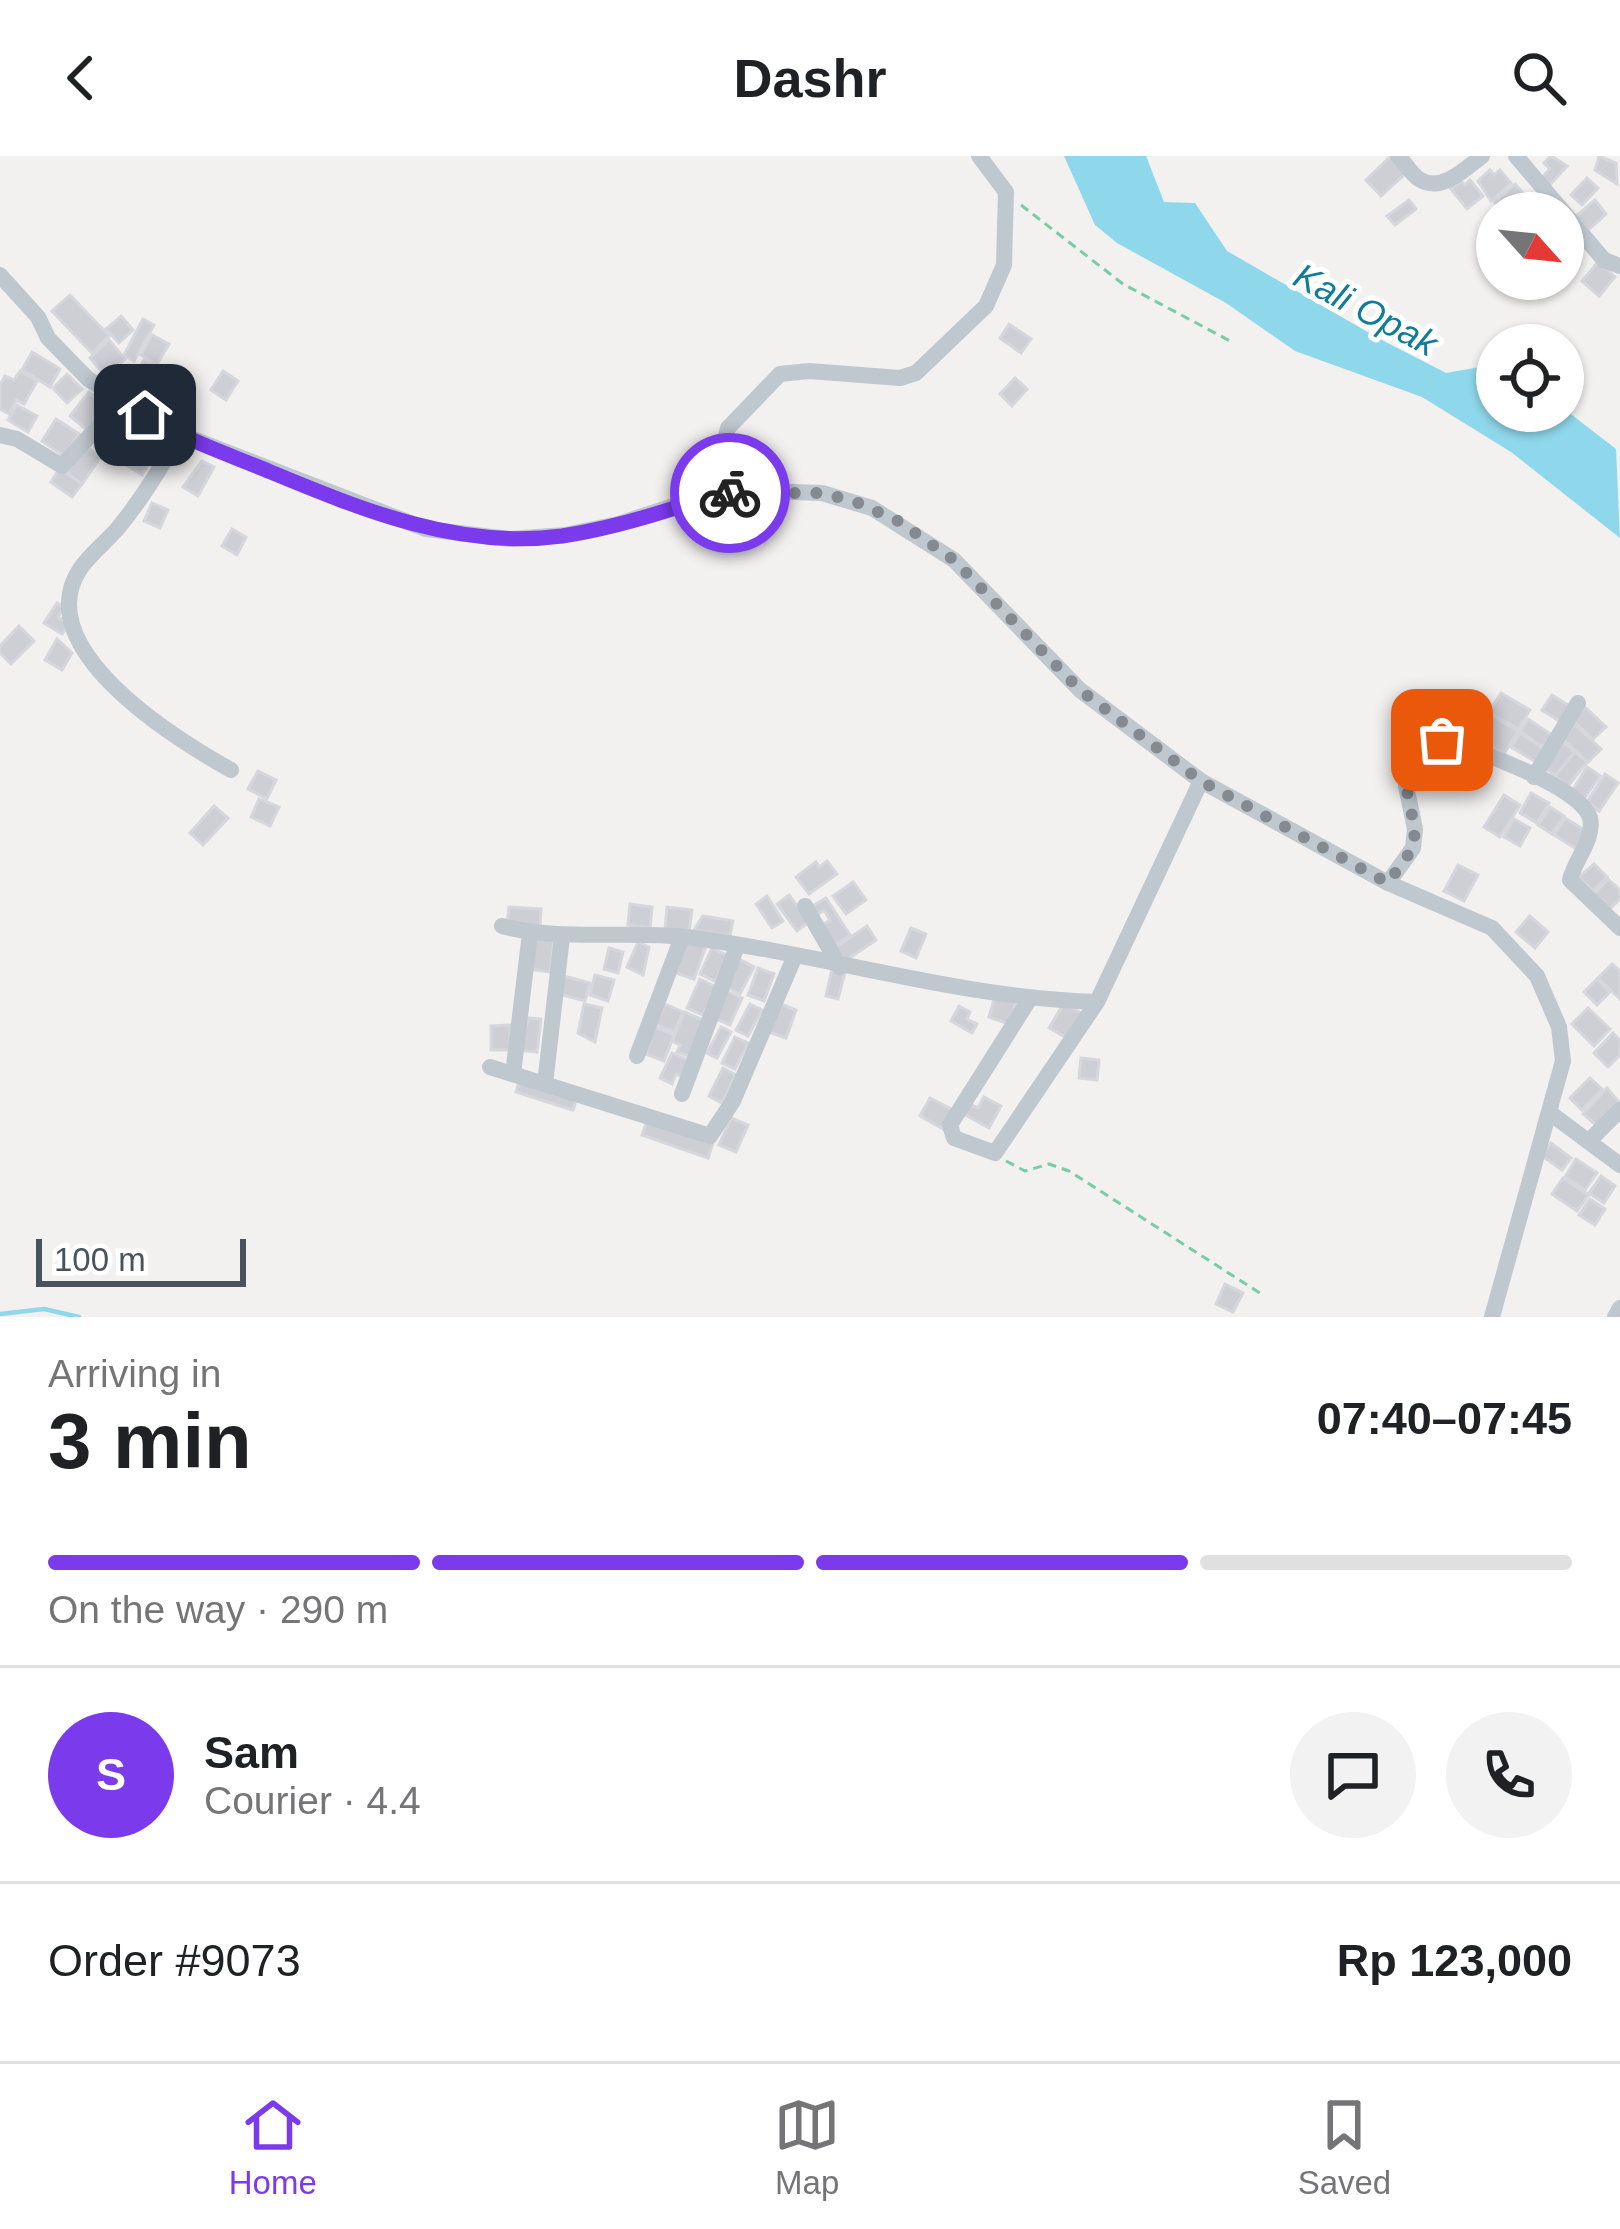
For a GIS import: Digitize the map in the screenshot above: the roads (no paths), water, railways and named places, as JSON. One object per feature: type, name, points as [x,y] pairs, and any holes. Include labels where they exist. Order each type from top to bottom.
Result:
[{"type":"street","points":[[710,494],[728,428],[780,374],[809,371],[900,378],[916,373],[986,306],[1004,265],[1006,191],[979,156]]},
{"type":"street","points":[[1398,156],[1419,179],[1432,183],[1447,181],[1482,156]]},
{"type":"street","points":[[1516,156],[1604,260],[1620,266]]},
{"type":"street","points":[[0,275],[75,365],[180,435],[426,529],[508,539],[565,535],[618,524],[710,494],[822,493],[856,502],[898,521],[954,560],[1080,690],[1201,781],[1388,883],[1492,928],[1538,976],[1558,1027],[1563,1061],[1492,1317]]},
{"type":"street","points":[[0,435],[62,466],[123,400]]},
{"type":"street","points":[[180,435],[149,488],[80,568],[65,615],[73,634],[140,712],[164,732],[231,770]]},
{"type":"street","points":[[1534,777],[1577,703]]},
{"type":"street","points":[[1388,883],[1413,848],[1415,830],[1406,786],[1409,773],[1442,740],[1534,777],[1590,814],[1591,830],[1570,880],[1620,928]]},
{"type":"street","points":[[1028,1000],[949,1130],[954,1138],[995,1153],[1097,1002],[1201,781]]},
{"type":"street","points":[[805,906],[840,967]]},
{"type":"street","points":[[502,926],[562,938],[682,937],[1028,1000],[1097,1002]]},
{"type":"street","points":[[513,1074],[530,933]]},
{"type":"street","points":[[637,1056],[682,937]]},
{"type":"street","points":[[545,1084],[562,938]]},
{"type":"street","points":[[682,1094],[737,946]]},
{"type":"street","points":[[490,1067],[710,1136],[734,1101],[794,958]]},
{"type":"street","points":[[1589,1141],[1620,1110]]},
{"type":"street","points":[[1550,1113],[1620,1165]]},
{"type":"street","points":[[1615,1317],[1620,1308]]},
{"type":"water","points":[[1064,156],[1146,156],[1164,202],[1195,203],[1227,251],[1446,373],[1476,368],[1476,430],[1422,397],[1295,351],[1226,303],[1117,243],[1095,225]]},
{"type":"water","points":[[1584,424],[1616,449],[1620,538],[1479,432],[1584,432]]},
{"type":"waterway","points":[[0,1314],[44,1309],[79,1317]]},
{"type":"water label","name":"Kali Opak","points":[[1366,309]]}]
